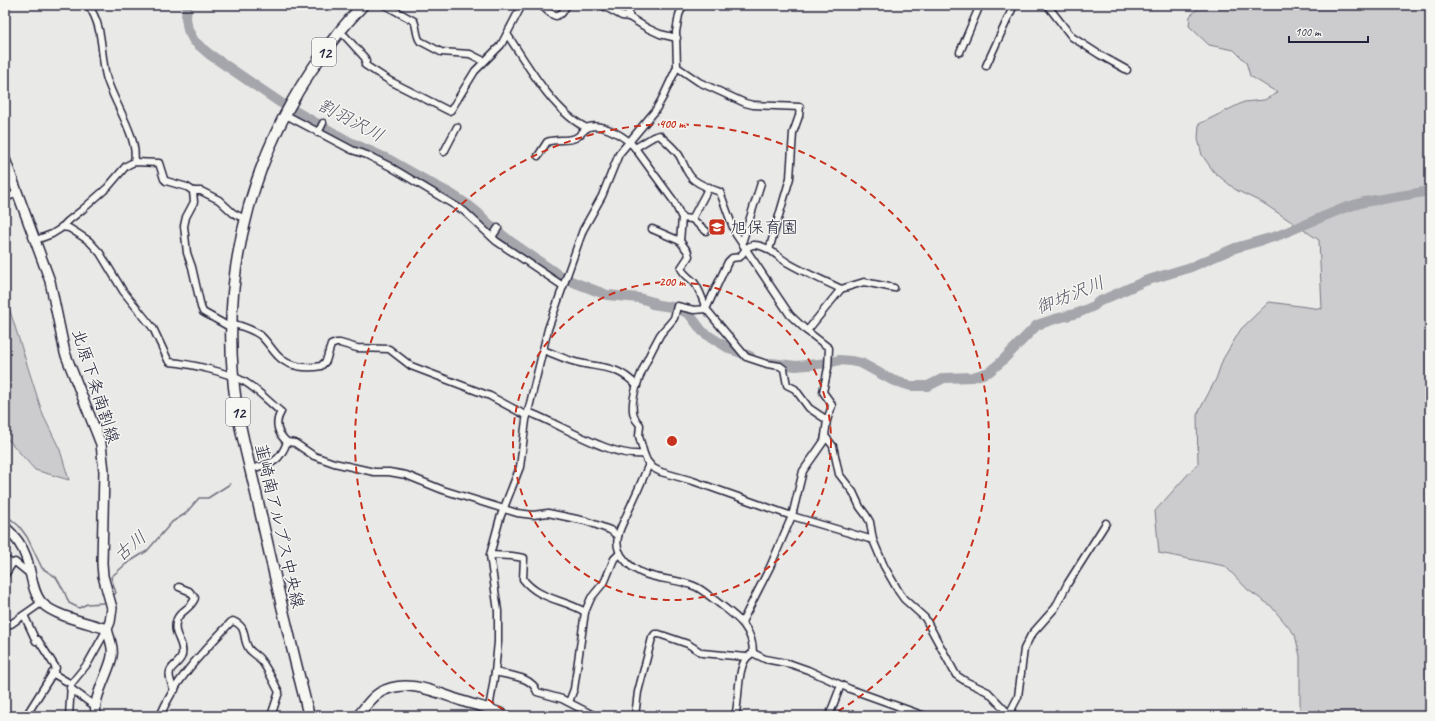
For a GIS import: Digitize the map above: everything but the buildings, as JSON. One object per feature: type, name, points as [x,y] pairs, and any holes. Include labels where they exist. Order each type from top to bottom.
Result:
[{"type":"main road","name":"韮崎南アルプス中央線","points":[[309,716],[250,469],[236,401],[233,377],[231,325],[235,273],[245,219],[266,157],[289,109],[321,56],[362,5]]},
{"type":"main road","name":"北原下条南割線","points":[[5,159],[50,281],[65,353],[101,444],[104,471],[102,563],[103,576],[112,608],[110,622],[107,629]]},
{"type":"main road","points":[[5,527],[19,542],[26,555],[36,594],[41,602],[49,609],[58,613],[107,629],[113,650],[110,667],[102,684],[96,711]]},
{"type":"main road","points":[[358,716],[368,703],[380,693],[397,687],[407,686],[418,686],[489,712],[506,716]]},
{"type":"street","points":[[88,5],[97,20],[102,44],[102,60],[110,91],[130,133],[135,158],[134,162]]},
{"type":"street","points":[[385,5],[414,21],[420,41],[442,52],[470,54],[484,61]]},
{"type":"street","points":[[339,32],[345,36],[365,58],[366,61],[364,65],[390,81],[449,111],[454,109],[475,71],[494,52],[507,34],[522,5]]},
{"type":"street","points":[[541,5],[545,10],[556,16],[562,13],[567,5]]},
{"type":"street","points":[[602,5],[622,16],[629,17],[654,31],[677,38]]},
{"type":"street","points":[[624,5],[629,13],[629,17]]},
{"type":"street","points":[[489,712],[498,642],[498,611],[490,555],[504,509],[520,468],[527,414],[548,329],[583,230],[602,196],[620,154],[654,111],[663,97],[677,67],[676,32],[679,15],[684,5]]},
{"type":"street","points":[[960,52],[980,5]]},
{"type":"street","points":[[986,66],[1014,5]]},
{"type":"street","points":[[1048,5],[1072,36],[1100,55],[1127,70]]},
{"type":"street","points":[[507,34],[528,66],[552,98],[571,118],[587,128]]},
{"type":"street","points":[[677,67],[699,82],[745,103],[753,105],[800,107],[799,116],[793,133],[790,178],[769,250]]},
{"type":"street","points":[[289,109],[319,132],[352,150],[389,166],[464,211],[495,232],[563,286]]},
{"type":"street","points":[[319,132],[323,123]]},
{"type":"street","points":[[538,156],[544,145],[551,140],[577,138],[587,128],[596,126],[614,132],[629,141],[673,200],[682,218],[680,241]]},
{"type":"street","points":[[444,152],[457,127]]},
{"type":"street","points":[[635,148],[653,136],[659,135],[679,156],[689,174],[694,179],[720,192],[735,234],[790,315],[807,331],[829,348],[828,368],[823,392],[832,406],[827,420],[824,441],[803,471],[792,516],[770,567],[742,622]]},
{"type":"street","points":[[36,240],[52,234],[61,227],[108,187],[126,166],[134,162],[159,163],[166,180],[187,187],[193,191],[201,190],[219,200],[233,213],[245,219]]},
{"type":"street","points":[[706,309],[728,262],[732,258],[740,257],[761,183]]},
{"type":"street","points":[[692,219],[709,187]]},
{"type":"street","points":[[193,191],[194,202],[186,217],[184,226],[187,253],[203,312],[226,325],[256,332],[283,361],[302,367],[321,366],[326,361],[331,345],[336,343],[356,348],[389,349],[411,366],[490,396],[527,414],[545,418],[580,436],[623,453],[634,455],[644,454]]},
{"type":"street","points":[[5,198],[18,193]]},
{"type":"street","points":[[682,218],[692,219],[706,231]]},
{"type":"street","points":[[61,227],[69,228],[77,233],[100,253],[123,291],[153,328],[170,362],[187,364],[233,377],[258,391],[281,412],[277,420],[279,432],[287,442],[295,443],[309,453],[324,460],[374,472],[389,472],[406,476],[443,490],[525,515],[548,512],[586,521],[610,530],[618,536]]},
{"type":"street","points":[[652,229],[680,241],[688,252],[689,256],[680,268],[683,273],[695,283],[706,309],[746,357],[767,364],[780,366],[784,369],[787,385],[795,389],[809,408],[827,420]]},
{"type":"street","points":[[744,246],[756,245],[769,250],[789,264],[841,289]]},
{"type":"street","points":[[807,331],[841,289],[864,282],[894,288]]},
{"type":"street","points":[[706,309],[694,310],[677,306],[674,318],[666,326],[660,336],[637,386],[632,408],[634,418],[640,425],[639,436],[644,454],[649,464],[661,472],[693,481],[792,516],[872,540]]},
{"type":"street","points":[[543,350],[572,361],[611,368],[625,376],[637,386]]},
{"type":"street","points":[[825,436],[833,446],[839,474],[853,492],[860,508],[866,514],[870,522],[872,540],[884,566],[899,592],[904,599],[925,618],[956,675],[988,692],[1009,715],[1018,697],[1024,649],[1027,641],[1036,628],[1055,608],[1068,583],[1106,523]]},
{"type":"street","points":[[250,469],[272,464],[282,453],[287,442]]},
{"type":"street","points":[[649,464],[618,536],[618,550],[628,564],[635,570],[645,574],[685,583],[702,590],[742,622],[750,634],[753,653]]},
{"type":"street","points":[[569,702],[574,689],[585,612],[591,598],[605,581],[614,559],[620,553]]},
{"type":"street","points":[[490,555],[524,558],[522,579],[528,586],[538,593],[585,612]]},
{"type":"street","points":[[5,559],[12,564],[16,562],[31,575]]},
{"type":"street","points":[[5,576],[12,564]]},
{"type":"street","points":[[175,690],[172,688],[169,676],[170,670],[181,658],[182,650],[175,630],[176,624],[180,615],[189,608],[195,598],[189,591],[179,587]]},
{"type":"street","points":[[5,626],[11,624],[41,602]]},
{"type":"street","points":[[24,615],[37,641],[56,668],[26,716]]},
{"type":"street","points":[[160,716],[184,673],[200,654],[233,621],[242,626],[244,629],[246,642],[250,650],[260,658],[279,692],[271,716]]},
{"type":"street","points":[[69,716],[70,686],[88,663],[107,629]]},
{"type":"street","points":[[635,716],[638,692],[652,638],[655,634],[688,644],[702,653],[746,657],[753,653]]},
{"type":"street","points":[[753,653],[765,659],[791,664],[808,670],[925,716]]},
{"type":"street","points":[[735,716],[742,667],[746,657]]},
{"type":"street","points":[[495,672],[532,682],[536,687],[537,692],[569,702],[595,716]]},
{"type":"street","points":[[52,673],[70,686],[96,711]]},
{"type":"street","points":[[829,716],[841,684]]},
{"type":"shaded area","points":[[1202,5],[1430,5],[1430,716],[1300,716],[1300,656],[1295,635],[1271,606],[1248,590],[1225,566],[1159,553],[1155,511],[1198,463],[1197,415],[1216,379],[1223,359],[1241,329],[1269,302],[1322,309],[1319,240],[1263,203],[1236,190],[1214,172],[1202,155],[1198,139],[1199,124],[1244,102],[1264,100],[1278,93],[1250,76],[1246,62],[1234,50],[1209,45],[1189,26],[1190,16]]},
{"type":"shaded area","points":[[5,295],[43,415],[60,450],[69,480],[35,470],[5,436]]},
{"type":"waterway","name":"割羽沢川","points":[[187,5],[186,18],[188,30],[194,41],[209,54],[281,103],[350,142],[390,160],[451,194],[468,205],[510,241],[563,278],[607,295],[639,298],[653,302],[652,304],[678,308],[690,315],[706,334],[730,349],[750,356]]},
{"type":"waterway","name":"御坊沢川","points":[[771,363],[796,366],[829,363],[839,360],[851,361],[861,363],[892,380],[911,386],[928,386],[944,378],[973,377],[989,372],[1001,362],[1037,325],[1078,313],[1094,306],[1098,302],[1145,281],[1191,267],[1235,248],[1277,236],[1344,208],[1364,202],[1430,191]]},
{"type":"waterway","name":"古川","points":[[112,596],[116,593],[111,577],[126,564],[147,551],[172,522],[185,514],[199,498],[208,498],[230,484]]},
{"type":"waterway","name":"古川","points":[[5,514],[19,526],[27,537],[42,568],[56,577],[69,603],[79,608],[87,604],[103,603],[106,601]]},
{"type":"place","name":"旭保育園","points":[[717,227]]}]
